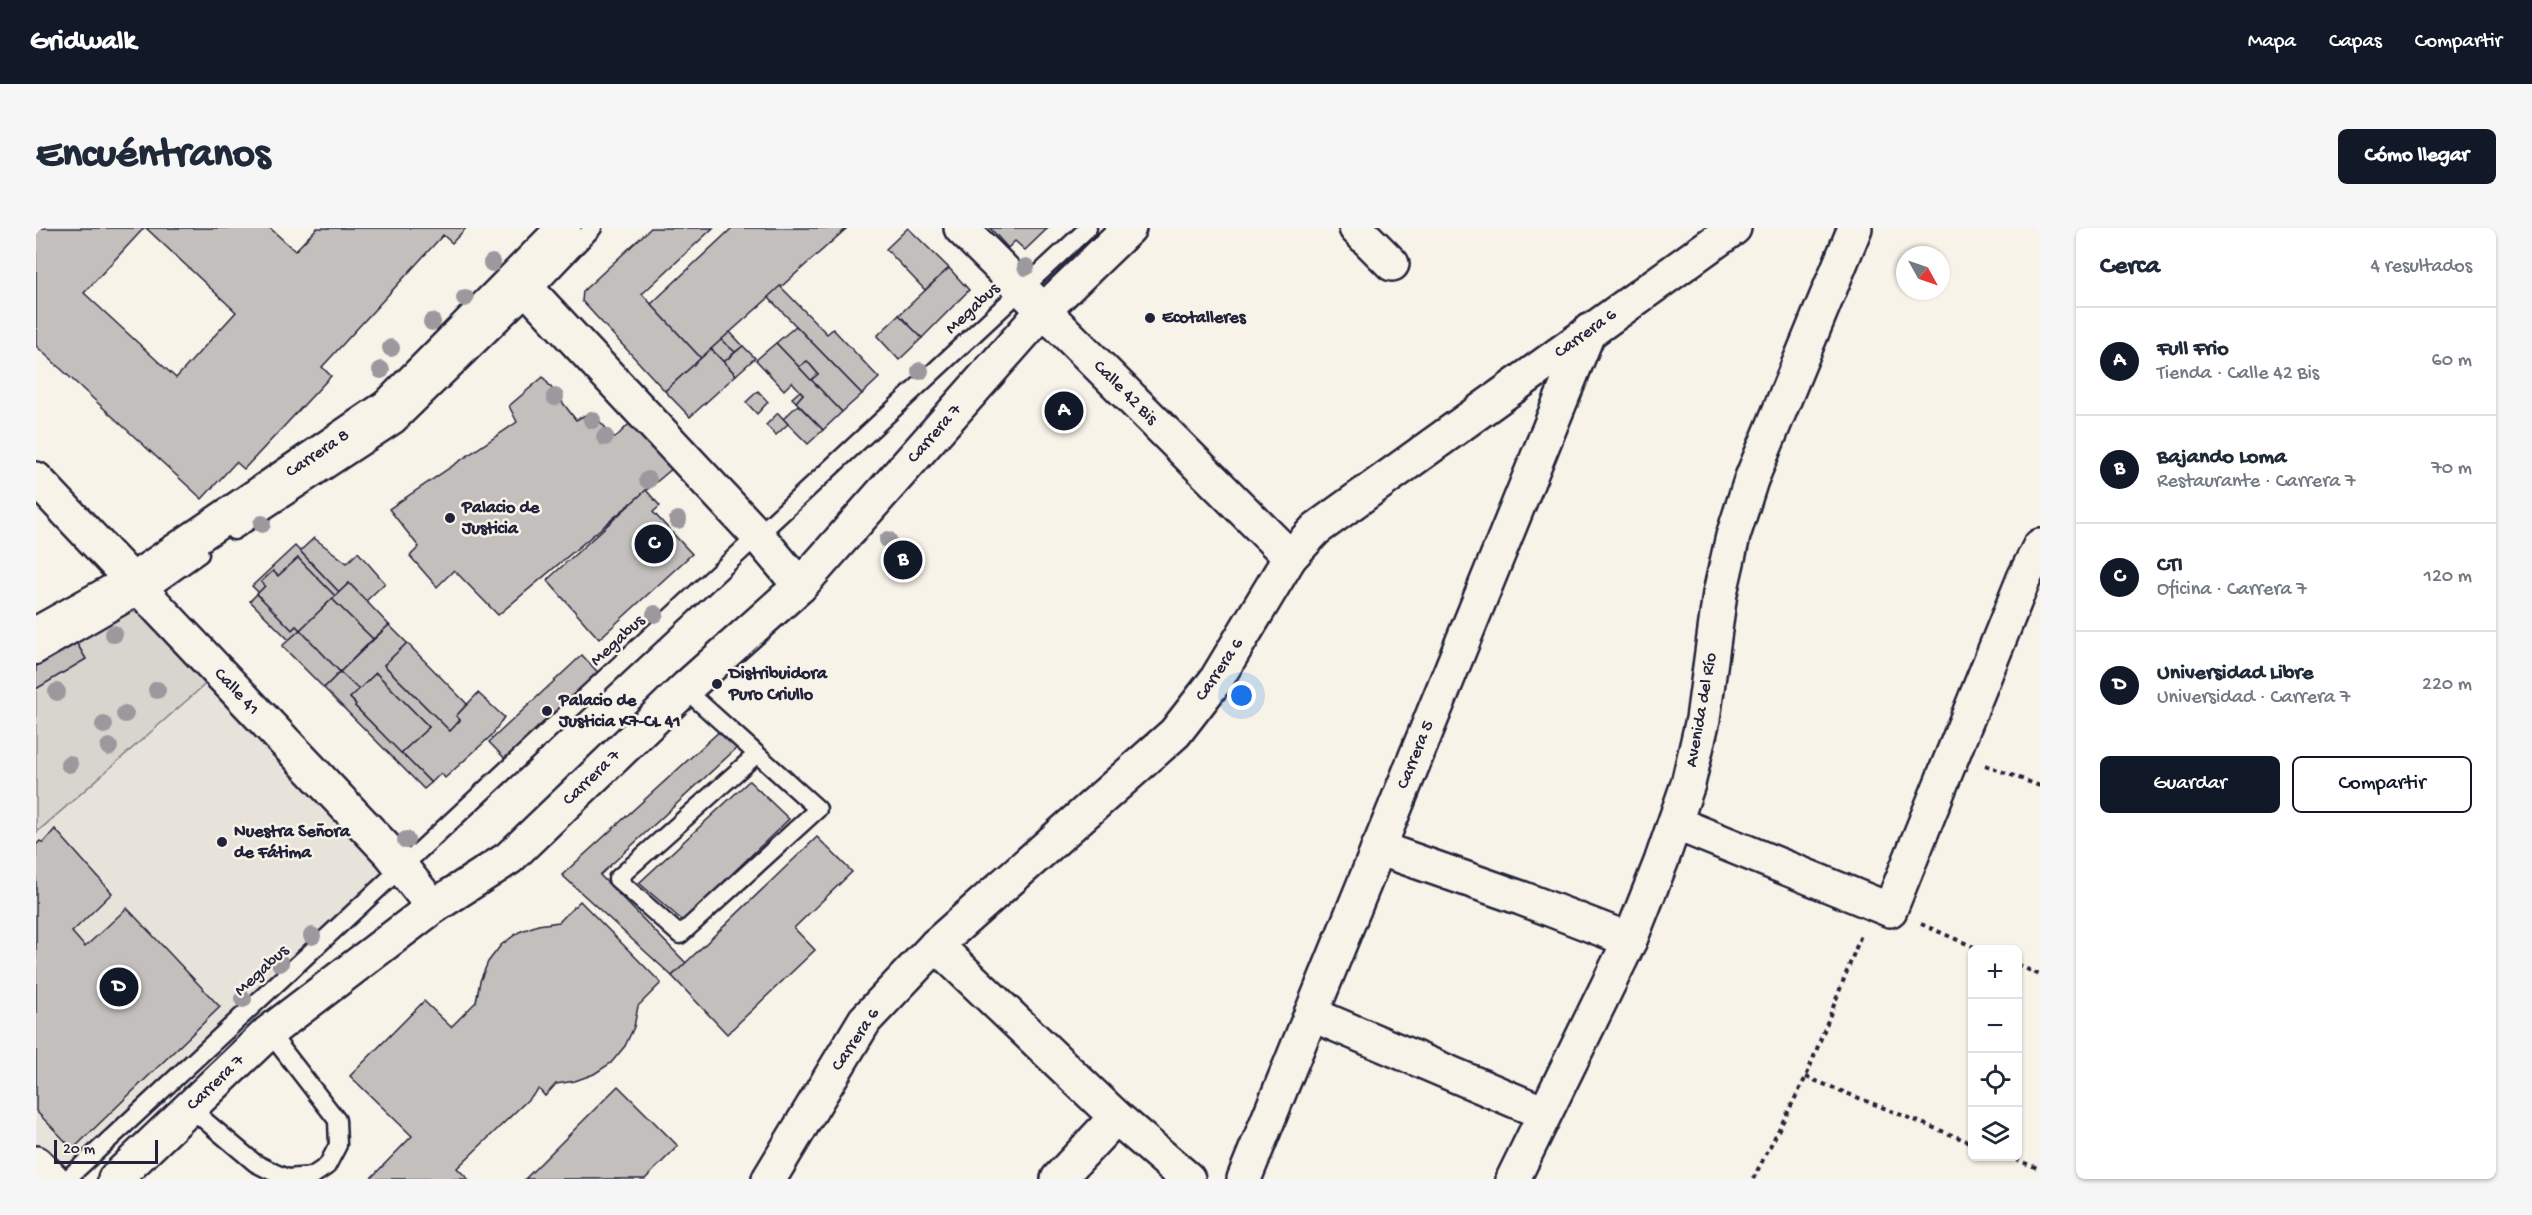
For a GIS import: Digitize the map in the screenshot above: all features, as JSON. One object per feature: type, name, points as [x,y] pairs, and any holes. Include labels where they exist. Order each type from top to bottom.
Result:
[{"type":"street","name":"Carrera 8","points":[[36,634],[139,586],[387,406],[523,286],[564,228]]},
{"type":"street","name":"Calle 42 Bis","points":[[961,228],[1290,557]]},
{"type":"street","name":"Carrera 7","points":[[115,1179],[269,1032],[433,907],[508,858],[687,687],[800,586],[1033,300],[1129,228]]},
{"type":"street","points":[[1356,228],[1392,264]]},
{"type":"street","name":"Carrera 6","points":[[769,1179],[865,1020],[936,945],[1175,733],[1216,681],[1290,557],[1316,529],[1734,228]]},
{"type":"street","name":"Avenida del Río","points":[[1513,1179],[1630,940],[1675,823],[1688,784],[1703,719],[1720,593],[1733,536],[1750,480],[1855,228]]},
{"type":"street","points":[[523,286],[758,536],[800,586]]},
{"type":"street","name":"Carrera 5","points":[[1244,1179],[1589,331]]},
{"type":"street","name":"Calle 41","points":[[36,479],[403,868],[433,907]]},
{"type":"street","points":[[1675,823],[1882,907],[2032,581],[2040,546]]},
{"type":"street","points":[[1378,848],[1521,898],[1630,940]]},
{"type":"street","points":[[936,945],[1116,1117],[1188,1179]]},
{"type":"street","points":[[1311,1014],[1544,1113]]},
{"type":"street","points":[[1058,1179],[1116,1117]]},
{"type":"street","points":[[36,1162],[52,1179]]},
{"type":"lane","points":[[523,286],[593,228]]},
{"type":"lane","name":"Megabus","points":[[67,1179],[758,536],[1033,300],[1088,228]]},
{"type":"lane","points":[[36,656],[139,586]]},
{"type":"lane","points":[[687,687],[698,701],[757,754],[818,809],[680,935],[616,879],[757,754]]},
{"type":"lane","points":[[190,1108],[255,1163],[275,1173],[287,1178],[312,1176],[327,1166],[338,1145],[337,1120],[269,1032]]},
{"type":"path","points":[[1953,753],[2040,786]]},
{"type":"path","points":[[1753,1179],[1806,1077],[1882,907],[1969,945]]},
{"type":"path","points":[[2022,967],[2040,975]]},
{"type":"path","points":[[1806,1077],[1968,1141]]},
{"type":"path","points":[[2020,1161],[2040,1169]]},
{"type":"shaded area","points":[[145,593],[218,673],[36,833],[36,689],[86,659],[72,635]]},
{"type":"shaded area","name":"Nuestra Señora de Fátima","points":[[218,673],[403,868],[67,1179],[36,1163],[36,833]]},
{"type":"building","points":[[36,228],[144,228],[84,293],[176,378],[236,312],[146,228],[270,228],[295,251],[317,228],[466,228],[452,243],[443,235],[322,367],[331,376],[244,469],[236,462],[202,499],[36,346]]},
{"type":"building","points":[[651,228],[713,228],[642,294],[701,358],[665,391],[582,301],[583,291]]},
{"type":"building","points":[[732,228],[847,228],[701,358],[651,304]]},
{"type":"building","points":[[908,228],[949,268],[925,290],[886,249]]},
{"type":"building","points":[[990,228],[1048,228],[1025,250],[1015,241],[1008,248]]},
{"type":"building","points":[[949,268],[969,290],[922,338],[899,315]]},
{"type":"building","points":[[780,286],[827,334],[833,329],[879,378],[862,394],[768,297]]},
{"type":"building","points":[[899,315],[922,338],[899,360],[877,336]]},
{"type":"building","points":[[796,326],[862,394],[842,412],[811,380],[818,374],[807,361],[799,367],[776,343]]},
{"type":"building","points":[[730,332],[743,346],[735,352],[721,340]]},
{"type":"building","points":[[721,340],[735,352],[724,362],[711,349]]},
{"type":"building","points":[[776,343],[842,412],[823,430],[796,402],[803,394],[792,382],[784,390],[756,360]]},
{"type":"building","points":[[743,346],[755,358],[736,375],[724,362]]},
{"type":"building","points":[[711,349],[736,375],[690,417],[665,391]]},
{"type":"building","points":[[807,361],[818,374],[811,380],[799,367]]},
{"type":"building","points":[[543,377],[576,420],[591,412],[615,438],[630,423],[673,468],[498,615],[454,570],[437,587],[410,556],[419,547],[389,509],[517,422],[509,406]]},
{"type":"building","points":[[758,391],[768,402],[757,414],[746,402]]},
{"type":"building","points":[[800,391],[803,394],[796,402],[792,398]]},
{"type":"building","points":[[798,405],[823,430],[808,444],[783,419]]},
{"type":"building","points":[[778,413],[788,424],[776,435],[766,425]]},
{"type":"building","points":[[646,490],[660,506],[653,512],[692,554],[599,639],[547,580]]},
{"type":"building","points":[[314,538],[347,563],[358,552],[385,583],[366,601],[349,583],[339,592],[300,551]]},
{"type":"building","points":[[295,546],[339,592],[335,596],[298,558],[278,576],[273,571],[261,582],[265,586],[259,593],[252,586]]},
{"type":"building","points":[[298,558],[335,596],[300,630],[296,626],[292,630],[257,594],[265,586],[261,582],[273,571],[278,576]]},
{"type":"building","points":[[349,583],[389,625],[373,639],[332,599]]},
{"type":"building","points":[[257,594],[292,630],[296,626],[300,630],[289,640],[250,601]]},
{"type":"building","points":[[332,599],[373,639],[340,672],[300,630]]},
{"type":"building","points":[[389,625],[407,643],[384,665],[450,731],[460,720],[456,716],[478,693],[504,717],[492,735],[445,778],[441,773],[431,783],[401,753],[429,727],[376,673],[359,690],[340,672]]},
{"type":"building","points":[[300,630],[340,672],[324,688],[282,646]]},
{"type":"building","points":[[72,635],[86,659],[36,689],[36,656]]},
{"type":"building","points":[[407,643],[467,704],[456,716],[460,720],[450,731],[384,665]]},
{"type":"building","name":"Palacio de Justicia K7-CL 41","points":[[582,655],[605,680],[512,766],[489,742]]},
{"type":"building","points":[[340,672],[359,690],[350,698],[356,704],[355,706],[431,783],[424,789],[324,688]]},
{"type":"building","points":[[376,673],[429,727],[401,753],[350,698]]},
{"type":"building","points":[[722,729],[740,745],[600,875],[686,963],[672,976],[562,875]]},
{"type":"building","points":[[749,781],[789,819],[683,921],[639,883]]},
{"type":"building","points":[[55,829],[112,893],[72,932],[85,947],[127,908],[220,1007],[73,1149],[36,1111],[36,845],[40,841],[43,843]]},
{"type":"building","points":[[817,837],[852,872],[794,928],[815,950],[727,1034],[672,976]]},
{"type":"building","points":[[580,901],[661,983],[638,1006],[634,1027],[625,1046],[611,1063],[594,1074],[575,1081],[556,1084],[545,1096],[539,1089],[457,1168],[468,1179],[370,1179],[412,1136],[350,1076],[424,1001],[451,1027],[476,1002],[480,981],[488,962],[501,945],[519,932],[538,925],[559,922]]},
{"type":"building","points":[[618,1086],[678,1146],[645,1179],[525,1179]]},
{"type":"place","name":"Ecotalleres","points":[[1150,318]]},
{"type":"place","name":"Full Frio","points":[[1064,411]]},
{"type":"place","name":"Palacio de Justicia","points":[[450,518]]},
{"type":"place","name":"CTI","points":[[654,544]]},
{"type":"place","name":"Bajando Loma","points":[[903,560]]},
{"type":"place","name":"Distribuidora Puro Criullo","points":[[717,684]]},
{"type":"place","name":"Palacio de Justicia K7-CL 41","points":[[547,711]]},
{"type":"place","name":"Nuestra Señora de Fátima","points":[[222,842]]},
{"type":"place","name":"Universidad Libre","points":[[119,987]]}]
